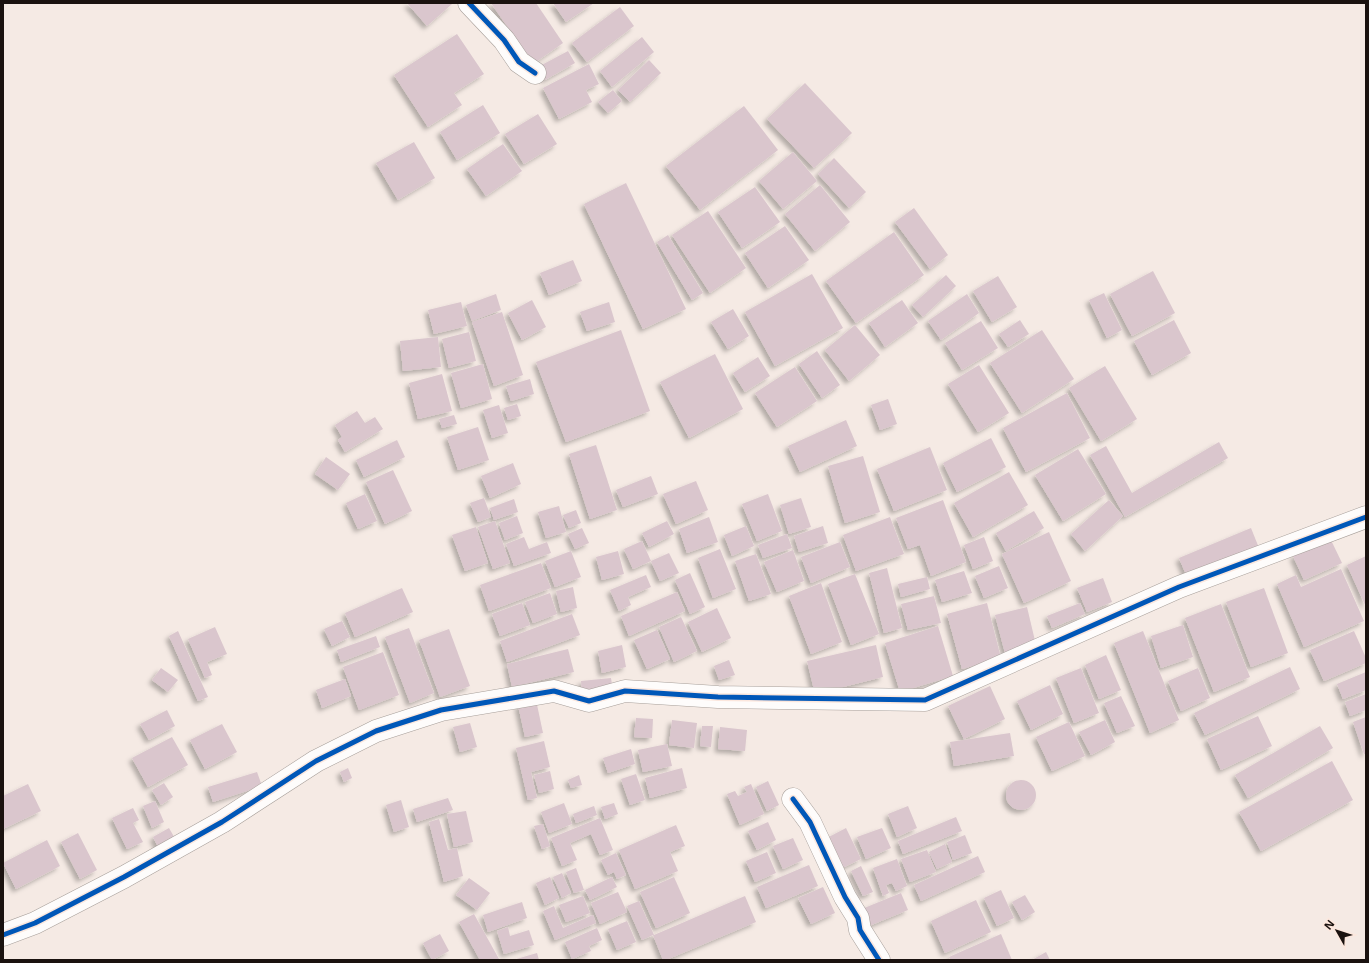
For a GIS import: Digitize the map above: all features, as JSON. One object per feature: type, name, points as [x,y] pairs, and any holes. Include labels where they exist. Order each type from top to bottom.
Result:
[{"type":"street","points":[[469,3],[504,40],[519,62],[535,72]]},
{"type":"street","points":[[3,935],[35,923],[124,877],[222,822],[316,761],[376,731],[441,710],[554,691],[589,701],[625,691],[718,697],[925,700],[1179,587],[1366,517]]},
{"type":"street","points":[[793,799],[810,822],[845,897],[858,918],[860,930],[879,960]]},
{"type":"building","points":[[407,3],[451,3],[452,4],[427,26]]},
{"type":"building","points":[[491,3],[536,3],[563,43],[533,64]]},
{"type":"building","points":[[553,3],[594,3],[566,22]]},
{"type":"building","points":[[620,7],[634,26],[587,62],[572,43]]},
{"type":"building","points":[[457,34],[484,74],[454,93],[462,105],[428,127],[394,75]]},
{"type":"building","points":[[642,37],[654,52],[612,87],[600,71]]},
{"type":"building","points":[[568,51],[575,63],[545,80],[538,67]]},
{"type":"building","points":[[649,60],[661,73],[630,102],[618,90]]},
{"type":"building","points":[[589,64],[599,84],[586,90],[592,102],[559,119],[543,88]]},
{"type":"building","points":[[805,83],[852,133],[814,168],[767,119]]},
{"type":"building","points":[[613,90],[622,101],[608,113],[598,102]]},
{"type":"building","points":[[483,105],[500,133],[457,160],[440,132]]},
{"type":"building","points":[[744,106],[778,150],[700,210],[666,166]]},
{"type":"building","points":[[538,114],[557,144],[524,164],[505,134]]},
{"type":"building","points":[[414,142],[435,178],[398,200],[376,163]]},
{"type":"building","points":[[503,144],[522,171],[486,196],[467,169]]},
{"type":"building","points":[[793,152],[817,181],[783,209],[759,181]]},
{"type":"building","points":[[834,158],[866,192],[849,208],[818,174]]},
{"type":"building","points":[[626,183],[686,309],[643,329],[584,204]]},
{"type":"building","points":[[820,185],[850,222],[815,251],[785,214]]},
{"type":"building","points":[[755,187],[780,222],[742,248],[718,212]]},
{"type":"building","points":[[914,208],[948,255],[930,269],[895,222]]},
{"type":"building","points":[[708,211],[746,268],[710,293],[672,235]]},
{"type":"building","points":[[785,226],[809,260],[768,288],[745,253]]},
{"type":"building","points":[[894,232],[924,275],[856,323],[826,281]]},
{"type":"building","points":[[668,235],[703,293],[692,300],[657,242]]},
{"type":"building","points":[[573,260],[582,281],[549,295],[540,273]]},
{"type":"building","points":[[1153,271],[1175,313],[1132,336],[1110,294]]},
{"type":"building","points":[[812,274],[843,328],[775,366],[745,312]]},
{"type":"building","points":[[946,275],[956,286],[923,317],[912,305]]},
{"type":"building","points":[[998,276],[1017,307],[992,322],[973,291]]},
{"type":"building","points":[[1104,293],[1122,330],[1107,338],[1089,300]]},
{"type":"building","points":[[496,294],[501,310],[472,321],[466,305]]},
{"type":"building","points":[[967,294],[979,313],[941,340],[928,321]]},
{"type":"building","points":[[532,300],[546,327],[522,340],[508,313]]},
{"type":"building","points":[[902,300],[918,323],[885,347],[869,323]]},
{"type":"building","points":[[461,302],[467,326],[434,334],[428,310]]},
{"type":"building","points":[[609,302],[615,322],[587,331],[580,312]]},
{"type":"building","points":[[733,309],[749,336],[728,349],[711,322]]},
{"type":"building","points":[[502,312],[523,375],[494,386],[472,322]]},
{"type":"building","points":[[1020,320],[1029,334],[1008,347],[999,334]]},
{"type":"building","points":[[1174,320],[1191,353],[1152,375],[1134,341]]},
{"type":"building","points":[[981,321],[998,348],[962,370],[945,343]]},
{"type":"building","points":[[855,325],[880,355],[849,381],[825,350]]},
{"type":"building","points":[[621,330],[650,411],[566,442],[536,362]]},
{"type":"building","points":[[1042,330],[1074,379],[1022,413],[990,363]]},
{"type":"building","points":[[469,332],[476,361],[449,368],[442,339]]},
{"type":"building","points":[[438,337],[441,367],[403,371],[400,341]]},
{"type":"building","points":[[817,351],[840,385],[822,398],[799,364]]},
{"type":"building","points":[[715,354],[743,409],[689,438],[660,382]]},
{"type":"building","points":[[758,357],[770,376],[745,392],[733,373]]},
{"type":"building","points":[[483,364],[492,399],[461,408],[451,373]]},
{"type":"building","points":[[979,365],[1009,413],[978,432],[948,384]]},
{"type":"building","points":[[1105,366],[1137,419],[1101,441],[1069,388]]},
{"type":"building","points":[[795,367],[817,401],[777,427],[755,393]]},
{"type":"building","points":[[442,374],[452,411],[418,419],[409,383]]},
{"type":"building","points":[[530,379],[534,394],[511,401],[506,386]]},
{"type":"building","points":[[1067,393],[1090,438],[1026,472],[1003,428]]},
{"type":"building","points":[[888,399],[897,424],[880,430],[871,405]]},
{"type":"building","points":[[517,404],[521,416],[508,420],[504,408]]},
{"type":"building","points":[[499,405],[508,433],[492,438],[483,410]]},
{"type":"building","points":[[357,411],[365,423],[375,417],[383,429],[345,452],[338,440],[342,437],[335,425]]},
{"type":"building","points":[[454,415],[457,424],[442,428],[439,419]]},
{"type":"building","points":[[846,420],[857,446],[800,472],[788,446]]},
{"type":"building","points":[[478,427],[489,460],[458,470],[447,437]]},
{"type":"building","points":[[991,438],[1006,467],[957,492],[943,463]]},
{"type":"building","points":[[397,440],[405,457],[364,477],[356,460]]},
{"type":"building","points":[[1219,442],[1228,458],[1125,517],[1090,455],[1106,446],[1132,493]]},
{"type":"building","points":[[596,445],[617,510],[590,519],[569,454]]},
{"type":"building","points":[[930,447],[947,490],[894,511],[877,469]]},
{"type":"building","points":[[1078,449],[1106,494],[1063,521],[1035,475]]},
{"type":"building","points":[[863,456],[880,512],[845,523],[828,466]]},
{"type":"building","points":[[326,457],[350,474],[338,490],[315,474]]},
{"type":"building","points":[[513,463],[521,484],[490,498],[481,476]]},
{"type":"building","points":[[393,470],[412,511],[385,524],[366,482]]},
{"type":"building","points":[[1009,472],[1028,505],[973,537],[954,503]]},
{"type":"building","points":[[651,476],[658,494],[623,507],[616,490]]},
{"type":"building","points":[[696,481],[708,510],[676,524],[663,494]]},
{"type":"building","points":[[365,494],[377,521],[358,529],[346,503]]},
{"type":"building","points":[[768,494],[782,531],[757,541],[742,504]]},
{"type":"building","points":[[484,498],[491,517],[478,522],[470,503]]},
{"type":"building","points":[[801,498],[811,527],[789,534],[780,505]]},
{"type":"building","points":[[514,499],[518,512],[494,520],[490,508]]},
{"type":"building","points":[[943,500],[966,562],[931,576],[920,545],[908,549],[896,518]]},
{"type":"building","points":[[1109,500],[1123,516],[1085,551],[1071,534]]},
{"type":"building","points":[[559,506],[566,532],[546,538],[538,512]]},
{"type":"building","points":[[576,510],[581,523],[569,528],[563,515]]},
{"type":"building","points":[[1034,511],[1044,528],[1006,551],[996,533]]},
{"type":"building","points":[[517,516],[523,533],[505,540],[499,523]]},
{"type":"building","points":[[709,517],[718,542],[687,553],[679,529]]},
{"type":"building","points":[[890,517],[904,554],[856,571],[843,535]]},
{"type":"building","points":[[495,521],[510,563],[493,569],[478,527]]},
{"type":"building","points":[[667,521],[674,534],[649,547],[642,533]]},
{"type":"building","points":[[746,526],[754,546],[732,556],[724,535]]},
{"type":"building","points":[[823,526],[828,543],[799,552],[794,536]]},
{"type":"building","points":[[476,527],[488,563],[465,571],[452,535]]},
{"type":"building","points":[[582,528],[589,543],[575,549],[568,534]]},
{"type":"building","points":[[1251,528],[1259,548],[1187,577],[1179,558]]},
{"type":"building","points":[[1049,532],[1071,581],[1024,603],[1002,554]]},
{"type":"building","points":[[787,534],[792,548],[763,558],[758,545]]},
{"type":"building","points":[[524,537],[529,549],[547,542],[551,553],[514,566],[506,544]]},
{"type":"building","points":[[984,537],[993,561],[973,569],[964,545]]},
{"type":"building","points":[[1330,538],[1342,563],[1304,580],[1293,556]]},
{"type":"building","points":[[642,541],[651,561],[633,569],[624,549]]},
{"type":"building","points":[[840,542],[850,567],[811,583],[801,557]]},
{"type":"building","points":[[720,549],[736,589],[713,598],[698,558]]},
{"type":"building","points":[[793,550],[804,581],[777,592],[764,562]]},
{"type":"building","points":[[571,551],[581,577],[555,587],[545,561]]},
{"type":"building","points":[[618,551],[624,574],[602,580],[596,557]]},
{"type":"building","points":[[669,553],[679,573],[660,581],[651,561]]},
{"type":"building","points":[[756,554],[771,594],[749,601],[735,561]]},
{"type":"building","points":[[1366,556],[1366,607],[1347,565]]},
{"type":"building","points":[[541,563],[551,588],[489,611],[480,585]]},
{"type":"building","points":[[999,566],[1008,588],[984,598],[975,576]]},
{"type":"building","points":[[887,568],[902,628],[884,633],[869,573]]},
{"type":"building","points":[[1341,569],[1364,621],[1304,647],[1277,584],[1296,575],[1301,587]]},
{"type":"building","points":[[964,571],[972,593],[942,602],[935,580]]},
{"type":"building","points":[[690,573],[705,607],[690,614],[675,580]]},
{"type":"building","points":[[855,574],[879,634],[851,645],[828,584]]},
{"type":"building","points":[[646,575],[651,587],[628,597],[631,605],[619,611],[610,590]]},
{"type":"building","points":[[927,577],[930,589],[901,597],[898,584]]},
{"type":"building","points":[[1103,578],[1112,602],[1087,612],[1077,588]]},
{"type":"building","points":[[821,583],[842,642],[811,654],[789,596]]},
{"type":"building","points":[[573,587],[577,608],[561,612],[556,591]]},
{"type":"building","points":[[402,588],[413,612],[355,637],[345,613]]},
{"type":"building","points":[[1264,588],[1288,653],[1251,667],[1226,602]]},
{"type":"building","points":[[677,592],[685,611],[629,636],[621,616]]},
{"type":"building","points":[[550,593],[557,614],[533,623],[525,602]]},
{"type":"building","points":[[934,596],[941,623],[908,630],[901,604]]},
{"type":"building","points":[[522,603],[530,625],[500,636],[492,614]]},
{"type":"building","points":[[987,603],[1001,658],[962,669],[947,614]]},
{"type":"building","points":[[1080,603],[1085,614],[1052,628],[1047,616]]},
{"type":"building","points":[[1221,604],[1250,677],[1214,692],[1185,618]]},
{"type":"building","points":[[1027,607],[1036,645],[1005,653],[995,615]]},
{"type":"building","points":[[717,608],[731,638],[702,652],[688,622]]},
{"type":"building","points":[[572,614],[580,635],[507,662],[500,641]]},
{"type":"building","points":[[681,617],[697,651],[674,662],[659,627]]},
{"type":"building","points":[[342,621],[350,637],[332,646],[324,629]]},
{"type":"building","points":[[1183,625],[1193,657],[1161,668],[1151,636]]},
{"type":"building","points":[[938,626],[953,676],[900,692],[885,643]]},
{"type":"building","points":[[215,627],[227,654],[207,662],[212,675],[205,678],[188,639]]},
{"type":"building","points":[[409,628],[434,693],[410,703],[385,637]]},
{"type":"building","points":[[449,629],[470,686],[440,697],[419,640]]},
{"type":"building","points":[[657,630],[670,659],[647,669],[634,640]]},
{"type":"building","points":[[178,631],[208,697],[198,701],[169,636]]},
{"type":"building","points":[[1143,631],[1179,720],[1150,733],[1114,643]]},
{"type":"building","points":[[1354,631],[1366,658],[1366,663],[1324,681],[1310,650]]},
{"type":"building","points":[[376,636],[380,647],[341,662],[337,650]]},
{"type":"building","points":[[622,645],[626,667],[602,673],[598,651]]},
{"type":"building","points":[[876,645],[883,677],[815,694],[807,661]]},
{"type":"building","points":[[568,649],[574,672],[512,687],[507,664]]},
{"type":"building","points":[[383,652],[399,695],[359,710],[343,667]]},
{"type":"building","points":[[1106,655],[1121,690],[1099,699],[1085,665]]},
{"type":"building","points":[[729,660],[735,675],[719,680],[714,666]]},
{"type":"building","points":[[1290,667],[1300,689],[1205,735],[1194,713]]},
{"type":"building","points":[[161,668],[178,680],[168,692],[152,680]]},
{"type":"building","points":[[1081,668],[1099,713],[1074,723],[1056,678]]},
{"type":"building","points":[[1198,668],[1210,698],[1181,711],[1168,681]]},
{"type":"building","points":[[1366,672],[1366,690],[1343,699],[1337,684]]},
{"type":"building","points":[[611,678],[613,691],[582,694],[581,681]]},
{"type":"building","points":[[345,679],[351,696],[322,708],[316,690]]},
{"type":"building","points":[[1050,685],[1063,714],[1031,730],[1017,701]]},
{"type":"building","points":[[990,686],[1005,719],[964,739],[948,706]]},
{"type":"building","points":[[1366,694],[1366,710],[1350,716],[1345,702]]},
{"type":"building","points":[[1121,696],[1135,726],[1117,733],[1104,703]]},
{"type":"building","points":[[536,700],[543,733],[525,737],[518,705]]},
{"type":"building","points":[[167,710],[175,726],[149,740],[140,724]]},
{"type":"building","points":[[1258,716],[1272,746],[1221,770],[1207,739]]},
{"type":"building","points":[[1366,717],[1366,754],[1364,754],[1353,722]]},
{"type":"building","points":[[636,718],[653,719],[652,738],[634,737]]},
{"type":"building","points":[[672,720],[697,723],[694,748],[669,745]]},
{"type":"building","points":[[1105,720],[1115,742],[1091,755],[1079,732]]},
{"type":"building","points":[[1069,722],[1085,756],[1052,771],[1036,737]]},
{"type":"building","points":[[470,723],[477,747],[460,752],[453,727]]},
{"type":"building","points":[[222,724],[237,752],[205,769],[190,740]]},
{"type":"building","points":[[702,726],[713,726],[711,747],[700,746]]},
{"type":"building","points":[[1320,726],[1333,748],[1248,798],[1235,775]]},
{"type":"building","points":[[720,727],[747,730],[745,751],[718,749]]},
{"type":"building","points":[[1010,733],[1014,756],[954,766],[950,742]]},
{"type":"building","points":[[172,737],[188,765],[148,787],[132,758]]},
{"type":"building","points":[[544,741],[550,767],[531,772],[537,798],[528,800],[516,748]]},
{"type":"building","points":[[667,744],[672,766],[643,772],[638,750]]},
{"type":"building","points":[[631,749],[635,764],[608,773],[603,758]]},
{"type":"building","points":[[1332,761],[1353,800],[1261,851],[1239,812]]},
{"type":"building","points":[[348,768],[352,778],[344,782],[340,772]]},
{"type":"building","points":[[682,768],[687,788],[650,798],[645,778]]},
{"type":"building","points":[[550,771],[554,789],[539,793],[534,775]]},
{"type":"building","points":[[257,772],[262,786],[213,802],[208,787]]},
{"type":"building","points":[[636,774],[645,800],[630,805],[621,779]]},
{"type":"building","points":[[579,775],[582,785],[571,788],[568,780]]},
{"type":"building","points":[[1021,780],[1031,785],[1036,795],[1031,805],[1021,810],[1011,805],[1006,795],[1011,785]]},
{"type":"building","points":[[768,781],[779,805],[767,811],[756,787]]},
{"type":"building","points":[[164,783],[173,797],[161,805],[152,790]]},
{"type":"building","points":[[28,784],[41,811],[3,829],[3,796]]},
{"type":"building","points":[[751,784],[764,814],[740,825],[727,794],[735,791],[738,796],[747,792],[744,787]]},
{"type":"building","points":[[448,798],[453,810],[417,822],[413,809]]},
{"type":"building","points":[[401,800],[409,827],[394,832],[386,805]]},
{"type":"building","points":[[155,801],[164,822],[152,828],[143,806]]},
{"type":"building","points":[[564,803],[572,824],[549,833],[541,812]]},
{"type":"building","points":[[614,803],[618,814],[605,819],[601,807]]},
{"type":"building","points":[[594,806],[597,815],[576,823],[573,814]]},
{"type":"building","points":[[908,806],[917,828],[897,837],[888,814]]},
{"type":"building","points":[[133,808],[139,820],[133,823],[143,842],[127,849],[112,818]]},
{"type":"building","points":[[466,811],[473,842],[454,847],[447,814]]},
{"type":"building","points":[[956,817],[962,831],[903,854],[898,841]]},
{"type":"building","points":[[600,818],[613,850],[600,855],[591,834],[570,843],[577,860],[562,866],[551,838]]},
{"type":"building","points":[[439,819],[448,850],[457,848],[463,876],[444,882],[429,822]]},
{"type":"building","points":[[768,822],[776,840],[757,850],[748,831]]},
{"type":"building","points":[[543,824],[550,846],[542,849],[534,826]]},
{"type":"building","points":[[676,825],[685,846],[670,852],[678,871],[635,889],[619,850]]},
{"type":"building","points":[[169,828],[177,842],[160,851],[153,837]]},
{"type":"building","points":[[846,828],[861,859],[842,868],[827,838]]},
{"type":"building","points":[[882,828],[891,848],[866,859],[857,837]]},
{"type":"building","points":[[78,833],[97,870],[80,879],[61,842]]},
{"type":"building","points":[[965,835],[972,853],[953,860],[947,842]]},
{"type":"building","points":[[793,838],[803,860],[783,869],[773,846]]},
{"type":"building","points":[[47,840],[60,866],[16,889],[3,863]]},
{"type":"building","points":[[945,844],[952,862],[937,869],[929,852]]},
{"type":"building","points":[[927,850],[936,872],[910,882],[901,859]]},
{"type":"building","points":[[767,852],[776,873],[755,882],[746,861]]},
{"type":"building","points":[[616,853],[626,875],[617,879],[614,872],[608,875],[601,860]]},
{"type":"building","points":[[978,856],[985,872],[921,901],[914,885]]},
{"type":"building","points":[[897,859],[907,886],[896,891],[892,883],[886,885],[889,893],[883,896],[873,868]]},
{"type":"building","points":[[809,865],[818,886],[766,908],[757,887]]},
{"type":"building","points":[[861,866],[873,892],[863,896],[851,871]]},
{"type":"building","points":[[576,868],[584,890],[574,893],[566,872]]},
{"type":"building","points":[[562,873],[571,893],[562,898],[553,877]]},
{"type":"building","points":[[550,877],[559,898],[545,905],[536,883]]},
{"type":"building","points":[[612,877],[617,887],[590,900],[585,890]]},
{"type":"building","points":[[674,877],[690,913],[656,928],[640,892]]},
{"type":"building","points":[[469,878],[490,893],[477,910],[456,895]]},
{"type":"building","points":[[823,887],[835,913],[811,924],[798,898]]},
{"type":"building","points":[[1001,890],[1014,918],[997,926],[984,898]]},
{"type":"building","points":[[618,892],[627,912],[600,924],[591,903]]},
{"type":"building","points":[[901,893],[908,910],[864,928],[857,911]]},
{"type":"building","points":[[1025,895],[1035,912],[1022,920],[1012,902]]},
{"type":"building","points":[[583,896],[590,913],[566,922],[559,905]]},
{"type":"building","points":[[745,896],[756,922],[666,960],[663,960],[653,935],[642,940],[627,906],[639,901],[654,935]]},
{"type":"building","points":[[976,900],[991,932],[945,953],[931,921]]},
{"type":"building","points":[[522,902],[527,918],[488,932],[483,915]]},
{"type":"building","points":[[554,906],[563,928],[593,915],[596,923],[555,940],[543,911]]},
{"type":"building","points":[[474,914],[499,959],[480,960],[459,922]]},
{"type":"building","points":[[627,921],[636,942],[617,950],[608,929]]},
{"type":"building","points":[[508,927],[510,936],[529,930],[534,945],[504,954],[497,931]]},
{"type":"building","points":[[597,928],[602,940],[589,946],[591,951],[572,959],[565,942]]},
{"type":"building","points":[[440,934],[449,951],[432,960],[423,943]]},
{"type":"building","points":[[1001,934],[1012,960],[951,960],[949,957]]},
{"type":"building","points":[[1046,952],[1050,960],[1032,960]]},
{"type":"building","points":[[537,953],[539,960],[513,960]]},
{"type":"cycle path","points":[[469,3],[504,40],[519,62],[535,73]]},
{"type":"cycle path","points":[[3,935],[35,923],[124,877],[222,822],[316,761],[376,731],[441,710],[554,691],[589,701],[625,691],[718,697],[925,700],[1179,587],[1366,517]]},
{"type":"cycle path","points":[[793,799],[810,822],[845,897],[858,918],[860,930],[879,960]]}]
